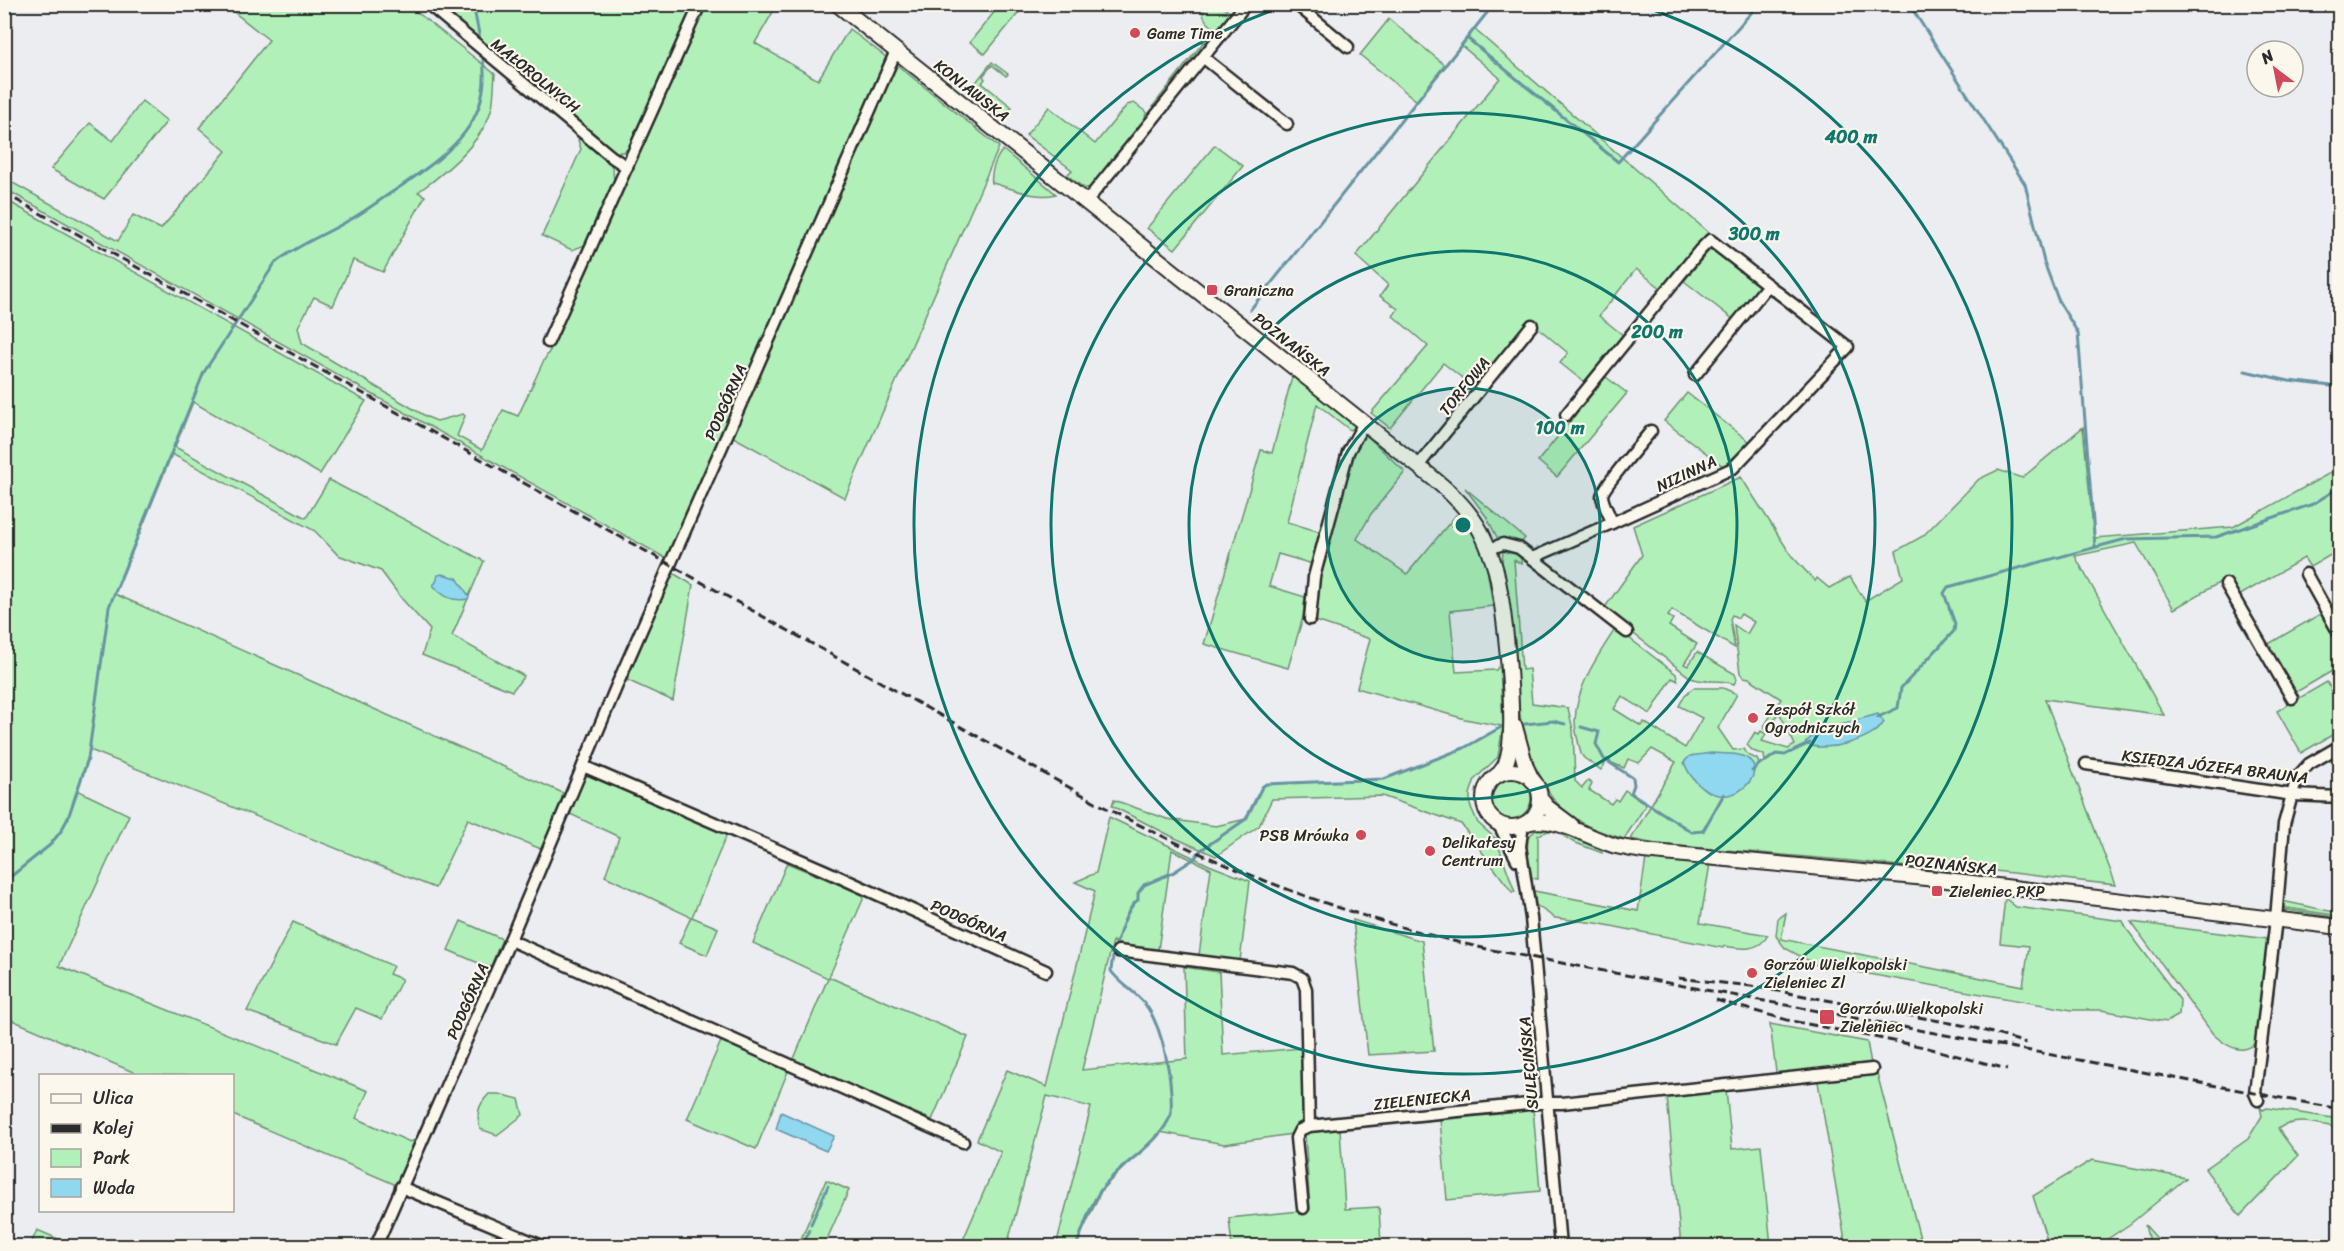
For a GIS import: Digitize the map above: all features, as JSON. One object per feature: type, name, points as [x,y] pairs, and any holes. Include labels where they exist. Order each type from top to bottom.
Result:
[{"type":"main road","name":"KONIAWSKA","points":[[837,4],[1086,202]]},
{"type":"main road","name":"POZNAŃSKA","points":[[1086,202],[1418,466],[1464,507],[1478,527],[1489,549],[1500,594],[1511,710],[1509,750],[1506,764],[1499,774]]},
{"type":"main road","name":"POZNAŃSKA","points":[[1511,710],[1521,751],[1537,791],[1547,807],[1596,839]]},
{"type":"main road","points":[[1519,773],[1537,791],[1537,813],[1525,824],[1515,826],[1498,823],[1488,813],[1484,797],[1488,784],[1499,774],[1519,773]]},
{"type":"main road","name":"POZNAŃSKA","points":[[1525,824],[1542,821],[1569,828],[1596,839],[1643,851],[1894,874],[2340,927]]},
{"type":"street","name":"MAŁOROLNYCH","points":[[428,4],[627,167]]},
{"type":"street","points":[[548,342],[700,4]]},
{"type":"street","points":[[1086,202],[1246,4]]},
{"type":"street","points":[[1296,4],[1348,47]]},
{"type":"street","name":"PODGÓRNA","points":[[376,1246],[896,51]]},
{"type":"street","points":[[1204,58],[1287,124]]},
{"type":"street","points":[[1566,416],[1710,240],[1768,285],[1695,375]]},
{"type":"street","name":"NIZINNA","points":[[1532,558],[1733,468],[1848,347],[1768,285]]},
{"type":"street","name":"TORFOWA","points":[[1418,466],[1532,325]]},
{"type":"street","points":[[1310,619],[1314,577],[1339,484],[1348,452],[1364,423]]},
{"type":"street","points":[[1612,524],[1602,496],[1605,486],[1651,431]]},
{"type":"street","points":[[1489,549],[1509,544],[1519,548],[1627,632]]},
{"type":"street","points":[[2306,574],[2340,635]]},
{"type":"street","points":[[2226,584],[2292,698]]},
{"type":"street","points":[[2256,1097],[2276,919],[2281,841],[2297,777],[2309,764],[2340,746]]},
{"type":"street","name":"KSIĘDZA JÓZEFA BRAUNA","points":[[2086,764],[2293,795],[2340,797]]},
{"type":"street","name":"PODGÓRNA","points":[[583,766],[826,871],[1046,971]]},
{"type":"street","name":"SULĘCIŃSKA","points":[[1498,823],[1512,848],[1523,877]]},
{"type":"street","name":"SULĘCIŃSKA","points":[[1525,824],[1520,846],[1523,877],[1532,923],[1560,1246]]},
{"type":"street","points":[[510,940],[963,1142]]},
{"type":"street","points":[[1118,951],[1293,973],[1302,978],[1306,989],[1309,1126],[1300,1130],[1296,1138],[1303,1208]]},
{"type":"street","name":"ZIELENIECKA","points":[[1309,1126],[1562,1103],[1872,1069]]},
{"type":"street","points":[[401,1187],[542,1246]]},
{"type":"green space","points":[[225,5],[408,5],[495,74],[494,95],[488,120],[462,155],[418,192],[425,196],[383,272],[353,260],[333,306],[314,297],[298,327],[302,343],[427,417],[437,421],[463,414],[465,416],[457,436],[482,450],[503,410],[518,416],[552,347],[705,5],[777,5],[755,43],[818,80],[849,29],[886,57],[739,407],[897,65],[999,147],[845,498],[728,434],[669,560],[5,189],[4,178],[118,241],[133,215],[161,229],[226,151],[199,128],[269,40]]},
{"type":"green space","points":[[427,5],[694,5],[633,145],[623,152],[614,152]]},
{"type":"green space","points":[[1000,5],[1025,5],[985,54],[970,42]]},
{"type":"green space","points":[[1202,5],[1220,5],[1232,14],[1218,30],[1211,26],[1204,17],[1205,7]]},
{"type":"green space","points":[[1389,19],[1446,66],[1417,101],[1360,55]]},
{"type":"green space","points":[[1474,29],[1708,232],[1661,288],[1636,269],[1599,316],[1623,335],[1584,382],[1560,363],[1568,353],[1530,321],[1475,388],[1443,363],[1390,428],[1371,413],[1428,346],[1393,316],[1398,309],[1380,296],[1388,285],[1356,256],[1500,78],[1462,46]]},
{"type":"green space","points":[[1209,35],[1207,46],[1160,107],[1153,106]]},
{"type":"green space","points":[[992,62],[1008,74],[1006,76],[992,65],[983,76],[985,79],[982,83],[1012,107],[1003,117],[969,91]]},
{"type":"green space","points":[[142,101],[167,121],[104,199],[51,169],[90,123],[113,141]]},
{"type":"green space","points":[[1134,103],[1146,112],[1144,124],[1090,188],[1084,188],[1067,175],[1072,170],[1026,135],[1049,107],[1095,144],[1127,105]]},
{"type":"green space","points":[[582,138],[609,160],[614,181],[585,245],[572,250],[542,236],[581,149],[578,140]]},
{"type":"green space","points":[[1215,145],[1243,166],[1175,249],[1147,228]]},
{"type":"green space","points":[[1003,150],[1056,194],[1040,196],[992,183],[994,165]]},
{"type":"green space","points":[[4,199],[366,401],[320,474],[193,402],[175,447],[306,518],[329,480],[484,561],[452,636],[524,676],[512,691],[422,655],[430,630],[381,571],[338,555],[315,531],[172,454],[115,594],[563,793],[559,809],[541,849],[468,819],[435,888],[90,750],[77,790],[129,815],[59,966],[368,1091],[356,1118],[410,1142],[415,1140],[408,1156],[414,1159],[401,1187],[234,1115],[234,1074],[138,1074],[5,1017]]},
{"type":"green space","points":[[1713,246],[1758,282],[1759,290],[1734,320],[1684,281]]},
{"type":"green space","points":[[1293,373],[1359,426],[1350,430],[1317,404],[1287,522],[1324,533],[1313,564],[1278,554],[1269,586],[1305,597],[1303,617],[1288,668],[1204,644],[1261,450],[1272,453]]},
{"type":"green space","points":[[1606,377],[1627,393],[1557,477],[1538,461]]},
{"type":"green space","points":[[1687,393],[1751,443],[1723,466],[1664,421]]},
{"type":"green space","points":[[2083,427],[2094,538],[2233,527],[2339,468],[2339,550],[2310,567],[2304,558],[2237,597],[2227,578],[2174,609],[2136,543],[2075,556],[2164,715],[2045,699],[2116,885],[1995,871],[1971,874],[1854,861],[1655,844],[1631,839],[1676,762],[1652,749],[1639,763],[1628,759],[1624,768],[1608,759],[1601,770],[1581,754],[1575,721],[1579,696],[1589,672],[1616,628],[1676,674],[1678,681],[1672,678],[1650,714],[1622,696],[1614,709],[1641,726],[1644,722],[1685,748],[1702,718],[1679,706],[1685,695],[1693,688],[1723,688],[1737,694],[1718,728],[1733,750],[1744,749],[1748,755],[1757,759],[1759,764],[1765,762],[1764,755],[1753,751],[1747,745],[1755,732],[1759,734],[1761,731],[1766,734],[1762,741],[1788,749],[1795,745],[1779,712],[1767,731],[1763,728],[1781,699],[1740,673],[1734,625],[1747,634],[1754,622],[1741,614],[1738,618],[1732,615],[1730,619],[1735,648],[1672,610],[1668,616],[1673,619],[1669,626],[1697,644],[1684,664],[1688,666],[1697,652],[1735,674],[1737,679],[1734,684],[1691,678],[1603,610],[1642,555],[1633,526],[1741,477],[1791,555],[1815,581],[1817,578],[1829,588],[1850,577],[1865,601],[1903,578],[1896,551],[1923,536],[1979,479],[1998,470],[2022,478]]},
{"type":"green space","points":[[1362,431],[1405,472],[1371,514],[1357,539],[1407,574],[1456,515],[1471,527],[1485,556],[1493,606],[1450,611],[1456,672],[1496,670],[1500,665],[1503,726],[1498,757],[1475,779],[1470,794],[1470,805],[1478,823],[1496,839],[1515,892],[1512,892],[1461,824],[1382,796],[1272,799],[1259,826],[1216,856],[1112,806],[1114,800],[1167,819],[1216,826],[1246,819],[1262,787],[1266,784],[1384,779],[1464,748],[1502,726],[1465,719],[1357,688],[1370,639],[1310,619],[1334,516]]},
{"type":"green space","points":[[1465,488],[1525,538],[1521,543],[1498,539],[1486,516]]},
{"type":"green space","points":[[1505,549],[1520,554],[1522,564],[1514,560],[1522,670],[1529,669],[1532,703],[1568,708],[1573,730],[1575,781],[1582,788],[1588,781],[1592,784],[1589,790],[1611,804],[1615,799],[1618,801],[1625,790],[1646,805],[1624,839],[1590,828],[1564,810],[1553,799],[1526,750],[1520,715],[1508,590],[1502,562]]},
{"type":"green space","points":[[671,572],[693,585],[673,701],[627,680]]},
{"type":"green space","points":[[2322,613],[2339,645],[2339,667],[2293,694],[2265,646]]},
{"type":"green space","points":[[2327,682],[2339,703],[2339,731],[2301,753],[2277,711]]},
{"type":"green space","points":[[586,770],[727,834],[692,917],[718,928],[707,955],[679,943],[691,917],[605,876],[619,837],[568,813]]},
{"type":"green space","points":[[1510,777],[1518,778],[1525,783],[1530,790],[1530,806],[1525,813],[1518,818],[1510,819],[1502,818],[1495,813],[1490,806],[1489,798],[1490,790],[1495,783],[1502,778]]},
{"type":"green space","points":[[1109,817],[1209,865],[1250,881],[1240,961],[1199,955],[1211,869],[1172,850],[1158,950],[1116,944],[1113,941],[1082,1070],[1187,1059],[1184,967],[1219,972],[1223,1055],[1301,1048],[1303,1120],[1295,1126],[1292,1134],[1224,1144],[1160,1132],[1102,1189],[1076,1246],[1056,1246],[1091,1107],[1047,1096],[1007,1246],[979,1246],[963,1240],[1001,1152],[977,1140],[1007,1070],[1047,1087],[1095,891],[1075,882],[1096,873]]},
{"type":"green space","points":[[1541,828],[1551,830],[1538,835],[1538,879],[1532,878],[1527,855],[1528,837]]},
{"type":"green space","points":[[1555,829],[1593,844],[1592,846],[1602,853],[1573,842]]},
{"type":"green space","points":[[1647,852],[1711,858],[1700,923],[1768,935],[1755,947],[1724,946],[1723,948],[1596,923],[1555,918],[1536,905],[1534,891],[1638,911]]},
{"type":"green space","points":[[787,863],[865,895],[829,977],[968,1037],[932,1120],[793,1061],[828,978],[753,943]]},
{"type":"green space","points":[[2005,898],[2016,907],[2123,921],[2180,1000],[2179,1015],[2167,1022],[2101,1010],[2072,1010],[1823,966],[1822,968],[1785,948],[1776,936],[1778,919],[1786,913],[1781,939],[2023,986],[2029,946],[2000,943]]},
{"type":"green space","points":[[2282,901],[2339,913],[2339,916],[2281,907]]},
{"type":"green space","points":[[2282,909],[2339,918],[2339,922],[2289,916]]},
{"type":"green space","points":[[1353,920],[1422,941],[1434,1051],[1368,1055]]},
{"type":"green space","points":[[461,921],[502,939],[490,968],[448,950]]},
{"type":"green space","points":[[293,922],[393,966],[389,974],[402,979],[382,1019],[356,1008],[336,1044],[247,1011]]},
{"type":"green space","points":[[2131,922],[2268,939],[2255,1043],[2245,1049],[2234,1048],[2213,1034]]},
{"type":"green space","points":[[1770,1024],[1867,1042],[1872,1069],[1779,1078],[1776,1072]]},
{"type":"green space","points":[[722,1039],[789,1069],[756,1149],[687,1119]]},
{"type":"green space","points":[[1862,1071],[1877,1073],[1922,1246],[1846,1246],[1817,1076]]},
{"type":"green space","points":[[1726,1090],[1732,1149],[1761,1146],[1771,1246],[1681,1246],[1667,1097]]},
{"type":"green space","points":[[489,1094],[519,1099],[523,1115],[497,1135],[480,1129],[479,1124],[480,1106]]},
{"type":"green space","points":[[2260,1107],[2263,1110],[2267,1108],[2339,1119],[2339,1128],[2300,1122],[2278,1129],[2298,1156],[2240,1216],[2205,1169],[2248,1139],[2262,1116]]},
{"type":"green space","points":[[1533,1109],[1540,1191],[1447,1200],[1440,1119]]},
{"type":"green space","points":[[1340,1129],[1345,1209],[1379,1207],[1381,1246],[1232,1246],[1229,1218],[1310,1210],[1305,1133]]},
{"type":"green space","points":[[2092,1160],[2186,1178],[2130,1224],[2097,1246],[2049,1246],[2033,1196]]},
{"type":"green space","points":[[826,1180],[849,1190],[824,1246],[798,1246]]},
{"type":"green space","points":[[2145,1225],[2164,1246],[2150,1246]]},
{"type":"green space","points":[[37,1230],[75,1246],[30,1246]]},
{"type":"water","points":[[438,575],[457,578],[469,596],[468,599],[453,599],[437,589],[433,585]]},
{"type":"water","points":[[1878,714],[1884,722],[1870,735],[1859,740],[1824,747],[1805,744],[1817,734]]},
{"type":"water","points":[[1711,753],[1735,754],[1748,759],[1753,765],[1754,773],[1750,781],[1734,793],[1723,795],[1711,793],[1699,785],[1690,775],[1684,762],[1690,756]]},
{"type":"water","points":[[781,1112],[834,1136],[826,1151],[776,1129]]},
{"type":"waterway","points":[[473,4],[481,44]]},
{"type":"waterway","points":[[1467,38],[1494,4]]},
{"type":"waterway","points":[[1250,310],[1467,38],[1618,162],[1759,4]]},
{"type":"waterway","points":[[1909,4],[2025,184],[2044,262],[2059,302],[2078,333],[2095,547]]},
{"type":"waterway","points":[[4,882],[50,845],[68,818],[88,759],[109,607],[204,372],[275,263],[353,218],[400,187],[451,148],[475,117],[482,98],[484,77],[482,53]]},
{"type":"waterway","points":[[2245,371],[2289,381],[2340,387]]},
{"type":"waterway","points":[[1878,717],[1898,708],[1901,688],[1954,631],[1955,624],[1944,593],[1948,587],[2126,539],[2216,537],[2313,504],[2340,487]]},
{"type":"waterway","points":[[1525,724],[1553,721],[1565,724]]},
{"type":"waterway","points":[[1076,1246],[1090,1210],[1101,1190],[1118,1171],[1149,1145],[1166,1125],[1171,1114],[1166,1056],[1152,1015],[1137,995],[1111,971],[1124,921],[1138,900],[1138,893],[1144,885],[1174,872],[1246,819],[1262,787],[1266,784],[1384,779],[1464,748],[1505,725]]},
{"type":"waterway","points":[[1581,727],[1599,732],[1596,744],[1604,759],[1633,778],[1634,785],[1631,793],[1692,832],[1703,831],[1724,794]]},
{"type":"waterway","points":[[1766,761],[1776,754],[1785,755],[1810,743]]},
{"type":"waterway","points":[[1752,771],[1761,763]]},
{"type":"waterway","points":[[811,1224],[828,1186]]},
{"type":"waterway","points":[[803,1246],[809,1230]]},
{"type":"railway","points":[[4,193],[1108,809],[1246,873],[1341,908],[1437,937],[1487,949],[2340,1109]]},
{"type":"railway","points":[[1678,978],[1751,986],[1972,1027],[2026,1043]]},
{"type":"railway","points":[[1716,1000],[1787,1020],[1924,1047],[2007,1069]]},
{"type":"place","name":"Game Time","points":[[1135,33]]},
{"type":"place","name":"Graniczna","points":[[1212,290]]},
{"type":"place","name":"Zespół Szkół Ogrodniczych","points":[[1753,718]]},
{"type":"place","name":"PSB Mrówka","points":[[1361,835]]},
{"type":"place","name":"Delikatesy Centrum","points":[[1430,851]]},
{"type":"place","name":"Zieleniec PKP","points":[[1937,891]]},
{"type":"place","name":"Gorzów Wielkopolski Zieleniec Zl","points":[[1752,973]]},
{"type":"place","name":"Gorzów Wielkopolski Zieleniec","points":[[1827,1017]]}]
